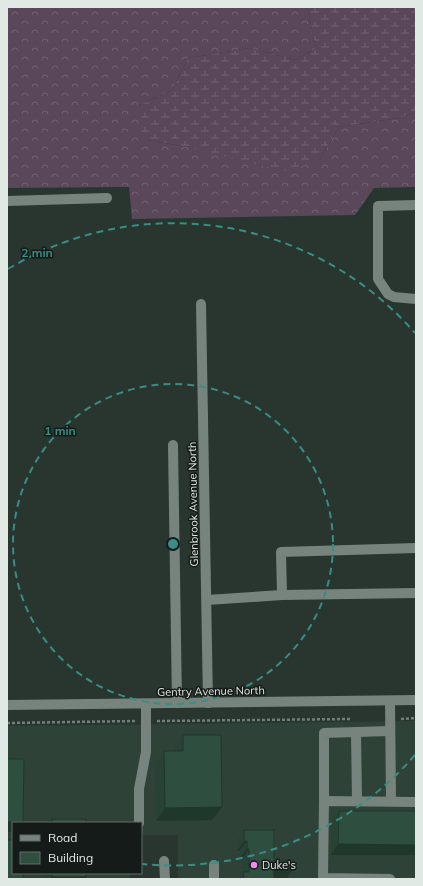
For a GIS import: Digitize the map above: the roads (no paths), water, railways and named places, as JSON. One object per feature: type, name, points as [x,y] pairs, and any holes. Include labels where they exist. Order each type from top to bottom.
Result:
[{"type":"street","points":[[7,201],[107,198]]},
{"type":"street","points":[[416,205],[378,206],[378,278],[388,294],[394,297],[416,299]]},
{"type":"street","name":"Glenbrook Avenue North","points":[[201,304],[208,703]]},
{"type":"street","points":[[173,446],[177,703]]},
{"type":"street","points":[[282,595],[281,552],[416,548]]},
{"type":"street","points":[[206,600],[282,595],[416,593]]},
{"type":"street","name":"Gentry Avenue North","points":[[7,705],[416,700]]},
{"type":"street","points":[[390,701],[391,801]]},
{"type":"street","points":[[139,822],[140,789],[146,752],[146,704]]},
{"type":"street","points":[[390,731],[324,733],[323,878],[390,879]]},
{"type":"street","points":[[356,732],[357,801]]},
{"type":"street","points":[[324,801],[416,802]]},
{"type":"street","points":[[164,861],[165,879]]},
{"type":"street","points":[[214,866],[214,879]]},
{"type":"place","name":"Duke's","points":[[254,865]]}]
